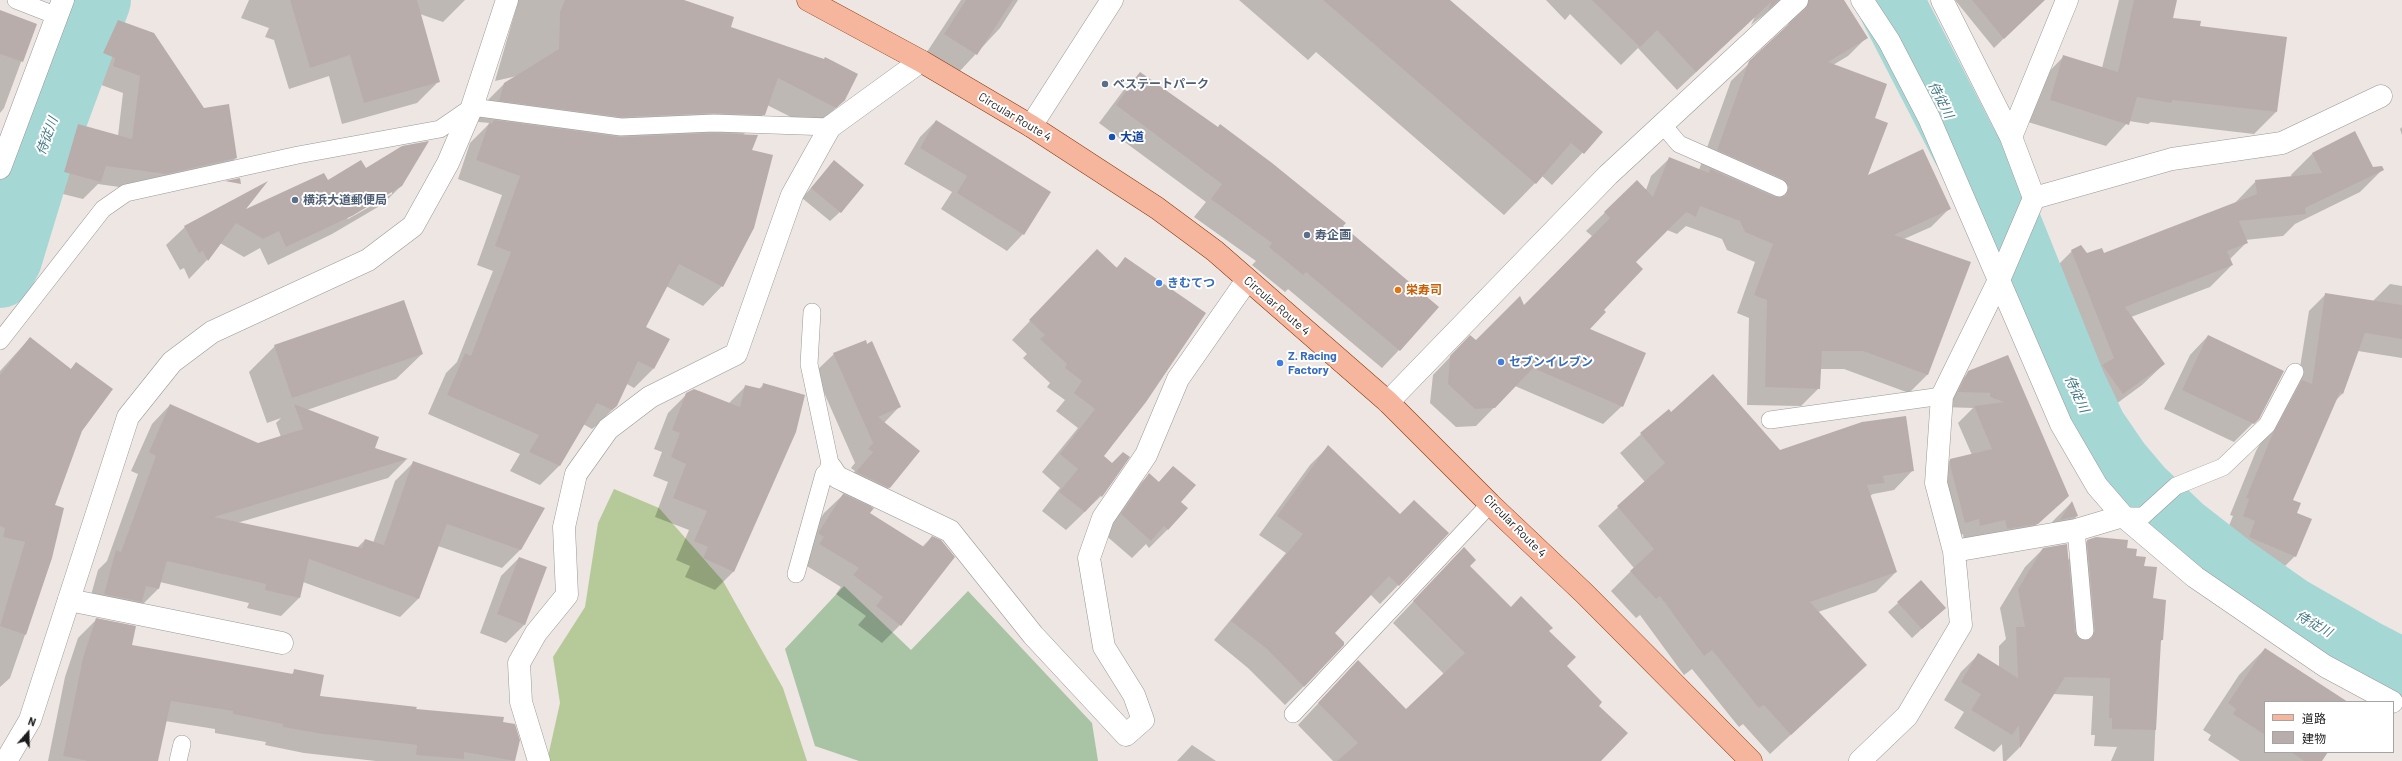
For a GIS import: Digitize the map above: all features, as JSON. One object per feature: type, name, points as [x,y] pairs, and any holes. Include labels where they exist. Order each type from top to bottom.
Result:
[{"type":"main road","name":"Circular Route 4","points":[[809,0],[920,61],[1031,126],[1157,208],[1215,250],[1247,280],[1388,402],[1490,504],[1584,593],[1751,761]]},
{"type":"street","points":[[6,761],[30,720],[128,417],[172,362],[212,332],[368,260],[413,226],[423,205],[448,164],[472,107],[507,0]]},
{"type":"street","points":[[1031,126],[1111,0]]},
{"type":"street","points":[[1388,402],[1608,175],[1797,0]]},
{"type":"street","points":[[1862,0],[1889,41],[1929,118],[2002,272],[2061,424],[2097,486],[2133,516],[2194,577],[2325,666],[2390,701]]},
{"type":"street","points":[[1860,761],[1907,716],[1961,625],[1954,551],[1936,482],[1942,396],[2002,272],[2031,205],[2010,137],[1942,0]]},
{"type":"street","points":[[2010,137],[2067,0]]},
{"type":"street","points":[[0,168],[5,140],[60,8]]},
{"type":"street","points":[[539,761],[522,702],[519,663],[536,633],[567,595],[564,527],[576,474],[608,429],[650,397],[736,354],[792,195],[830,127],[920,61]]},
{"type":"street","points":[[2031,205],[2172,159],[2282,143],[2381,96]]},
{"type":"street","points":[[830,468],[837,477],[950,531],[973,557],[1033,635],[1126,735],[1143,720],[1134,696],[1104,647],[1089,558],[1103,518],[1146,455],[1178,379],[1247,280]]},
{"type":"street","points":[[1954,551],[2076,530],[2133,516]]},
{"type":"street","points":[[69,600],[282,643]]},
{"type":"lane","points":[[16,0],[60,8]]},
{"type":"lane","points":[[0,340],[102,209],[126,193],[298,155],[440,129],[472,107],[621,127],[714,123],[830,127]]},
{"type":"lane","points":[[1662,124],[1679,144],[1779,188]]},
{"type":"lane","points":[[796,574],[824,474],[830,468],[809,364],[812,312]]},
{"type":"lane","points":[[2133,516],[2176,486],[2223,467],[2247,447],[2267,425],[2295,372]]},
{"type":"lane","points":[[1770,420],[1942,396]]},
{"type":"lane","points":[[1294,714],[1490,504]]},
{"type":"lane","points":[[2076,530],[2085,630]]},
{"type":"lane","points":[[178,761],[182,744]]},
{"type":"green space","points":[[614,489],[659,508],[723,581],[783,688],[807,761],[547,761],[560,703],[553,657],[585,607],[598,523]]},
{"type":"green space","points":[[844,586],[911,650],[968,591],[1092,723],[1098,761],[859,761],[815,746],[785,649]]},
{"type":"building","points":[[290,0],[417,0],[440,82],[364,103],[350,55],[310,68]]},
{"type":"building","points":[[565,0],[684,0],[734,17],[731,27],[824,59],[825,57],[858,74],[845,100],[836,108],[778,78],[765,115],[714,113],[621,117],[499,101],[504,83],[559,49],[560,12]]},
{"type":"building","points":[[966,0],[1013,0],[977,55],[944,34]]},
{"type":"building","points":[[1323,0],[1450,0],[1603,132],[1584,154],[1571,143],[1536,184]]},
{"type":"building","points":[[1592,0],[1779,0],[1768,10],[1771,2],[1696,72],[1657,30],[1640,47]]},
{"type":"building","points":[[1809,0],[1844,0],[1868,38],[1828,62],[1887,84],[1875,118],[1888,123],[1868,175],[1923,149],[1951,209],[1894,235],[1971,262],[1928,375],[1863,351],[1822,351],[1820,389],[1765,387],[1767,300],[1754,295],[1773,244],[1745,232],[1740,221],[1700,206],[1696,217],[1686,212],[1636,262],[1643,269],[1604,310],[1606,312],[1590,329],[1646,353],[1623,407],[1533,368],[1495,408],[1475,409],[1448,384],[1450,356],[1470,335],[1476,340],[1520,296],[1524,305],[1610,218],[1604,212],[1637,180],[1653,197],[1669,157],[1709,173],[1710,169],[1775,197],[1785,196],[1789,187],[1783,179],[1717,150],[1749,61],[1805,9]]},
{"type":"building","points":[[1972,0],[2045,0],[2004,39]]},
{"type":"building","points":[[2134,0],[2177,0],[2173,18],[2201,21],[2200,26],[2287,37],[2277,112],[2172,100],[2172,103],[2137,97],[2129,125],[2050,100],[2063,55],[2118,72]]},
{"type":"building","points":[[0,10],[37,24],[23,62],[0,54]]},
{"type":"building","points":[[118,20],[154,33],[204,108],[229,104],[237,158],[166,174],[106,166],[101,182],[64,172],[78,124],[132,139],[140,76],[113,66],[115,58],[103,53]]},
{"type":"building","points":[[1140,72],[1218,127],[1220,124],[1272,163],[1346,223],[1343,226],[1439,307],[1400,351],[1306,272],[1303,275],[1269,247],[1272,243],[1211,199],[1222,184],[1116,105]]},
{"type":"building","points":[[494,120],[620,137],[714,133],[758,135],[752,150],[773,155],[754,228],[723,287],[679,264],[646,327],[670,339],[654,369],[638,361],[617,406],[612,410],[597,403],[560,466],[529,452],[539,435],[447,395],[465,353],[471,356],[511,252],[495,246],[520,176],[476,160],[489,123],[492,124]]},
{"type":"building","points":[[936,120],[1051,192],[1024,235],[957,193],[967,176],[920,148]]},
{"type":"building","points":[[2355,131],[2373,167],[2382,166],[2384,170],[2305,208],[2306,214],[2239,221],[2248,243],[2227,251],[2233,265],[2125,307],[2165,364],[2123,394],[2102,365],[2114,358],[2071,250],[2081,245],[2087,253],[2102,248],[2104,253],[2257,194],[2255,180],[2322,173],[2312,153]]},
{"type":"building","points":[[429,141],[402,186],[352,216],[286,247],[279,231],[263,239],[236,223],[208,261],[203,251],[199,253],[184,226],[268,181],[246,209],[324,173],[328,180],[361,160],[366,168],[402,146]]},
{"type":"building","points":[[834,160],[864,185],[841,213],[811,188]]},
{"type":"building","points":[[240,178],[241,184],[225,181]]},
{"type":"building","points":[[1097,249],[1117,268],[1125,257],[1206,313],[1146,402],[1104,456],[1112,463],[1123,452],[1130,457],[1102,497],[1100,495],[1085,512],[1059,492],[1078,469],[1060,454],[1095,409],[1074,393],[1082,381],[1065,368],[1067,364],[1040,339],[1045,335],[1029,320]]},
{"type":"building","points":[[2325,293],[2402,305],[2402,339],[2365,333],[2343,394],[2340,392],[2293,500],[2301,503],[2297,513],[2312,519],[2296,557],[2249,537],[2255,521],[2243,516],[2249,499],[2246,498],[2273,433],[2302,380],[2312,384]]},
{"type":"building","points":[[404,300],[423,354],[292,398],[274,345]]},
{"type":"building","points":[[2208,335],[2284,371],[2259,419],[2254,424],[2182,390]]},
{"type":"building","points":[[30,337],[71,369],[76,362],[113,389],[82,431],[55,505],[64,508],[52,558],[26,635],[0,626],[25,542],[3,537],[5,528],[0,526],[0,375]]},
{"type":"building","points":[[866,340],[867,344],[872,341],[901,407],[878,417],[920,451],[890,488],[856,472],[873,452],[868,449],[873,443],[833,353]]},
{"type":"building","points":[[2008,355],[2069,496],[2038,524],[2007,529],[2005,520],[1980,526],[1979,519],[1965,523],[1950,465],[1950,459],[1992,449],[1974,406],[2004,402],[1990,397],[1990,393],[1958,392],[1968,371]]},
{"type":"building","points":[[1713,374],[1780,450],[1862,422],[1906,416],[1914,471],[1883,476],[1885,483],[1867,485],[1897,572],[1810,602],[1867,665],[1791,735],[1764,705],[1759,708],[1712,650],[1704,656],[1660,596],[1656,599],[1630,571],[1654,549],[1617,506],[1665,463],[1640,433],[1669,409],[1671,412]]},
{"type":"building","points":[[763,383],[805,395],[796,432],[734,572],[703,558],[708,547],[694,541],[707,511],[673,498],[686,464],[671,457],[680,433],[672,430],[686,393],[694,389],[740,407],[745,385],[762,389]]},
{"type":"building","points":[[170,404],[258,443],[303,429],[294,404],[379,437],[375,448],[408,459],[214,517],[362,548],[365,539],[384,545],[413,461],[545,508],[521,550],[447,524],[419,599],[309,559],[300,598],[265,590],[266,584],[167,561],[159,589],[146,586],[142,602],[104,594],[116,550],[121,552],[156,456],[149,452]]},
{"type":"building","points":[[1328,445],[1400,514],[1414,500],[1449,533],[1399,586],[1389,576],[1335,633],[1344,642],[1344,645],[1304,687],[1267,649],[1231,621],[1303,534],[1277,516]]},
{"type":"building","points":[[1173,466],[1196,485],[1181,502],[1188,508],[1168,530],[1164,526],[1151,541],[1121,514],[1149,473],[1159,482]]},
{"type":"building","points":[[843,494],[874,508],[870,513],[924,547],[932,536],[941,540],[955,557],[901,626],[876,606],[883,597],[853,575],[859,568],[819,544],[824,537],[818,533]]},
{"type":"building","points":[[2072,501],[2078,516],[2060,520]]},
{"type":"building","points":[[2096,537],[2128,540],[2127,548],[2137,549],[2136,556],[2146,557],[2144,566],[2157,567],[2153,598],[2166,600],[2163,640],[2161,640],[2156,730],[2112,729],[2112,718],[2109,718],[2110,678],[2065,677],[2020,748],[2019,725],[2012,735],[1971,710],[1981,694],[1961,682],[1978,653],[2018,678],[2016,627],[2025,627],[2018,589],[2043,548],[2067,544],[2075,632],[2081,640],[2091,639],[2095,630],[2087,540]]},
{"type":"building","points":[[1464,547],[1476,560],[1470,566],[1511,607],[1521,596],[1553,628],[1549,631],[1576,657],[1567,666],[1602,702],[1599,706],[1628,733],[1601,761],[1337,761],[1358,743],[1318,703],[1358,660],[1406,709],[1465,653],[1413,601]]},
{"type":"building","points":[[519,557],[547,567],[525,625],[497,614]]},
{"type":"building","points":[[1921,580],[1946,608],[1922,629],[1897,602]]},
{"type":"building","points":[[96,618],[136,626],[132,645],[293,674],[294,669],[324,675],[320,696],[417,707],[416,709],[504,717],[503,722],[515,724],[520,740],[515,761],[464,752],[464,759],[416,755],[417,745],[323,734],[283,727],[283,724],[233,714],[233,711],[171,701],[158,761],[88,761],[63,756],[83,658]]},
{"type":"building","points":[[2265,648],[2346,701],[2264,701],[2264,734],[2233,714],[2236,709],[2228,703]]},
{"type":"building","points":[[2292,753],[2327,753],[2322,761],[2304,761]]},
{"type":"waterway","name":"侍従川","points":[[0,274],[8,259],[39,157],[97,0]]},
{"type":"waterway","name":"侍従川","points":[[1889,0],[1964,145],[1999,203],[2072,385],[2093,429],[2117,464],[2139,490],[2181,530],[2231,569],[2289,610],[2402,673]]},
{"type":"place","name":"べステートパーク","points":[[1105,84]]},
{"type":"place","name":"大道","points":[[1112,137]]},
{"type":"place","name":"横浜大道郵便局","points":[[295,200]]},
{"type":"place","name":"寿企画","points":[[1307,235]]},
{"type":"place","name":"きむてつ","points":[[1159,283]]},
{"type":"place","name":"栄寿司","points":[[1398,290]]},
{"type":"place","name":"セブンイレブン","points":[[1501,362]]},
{"type":"place","name":"Z. Racing Factory","points":[[1280,363]]}]
